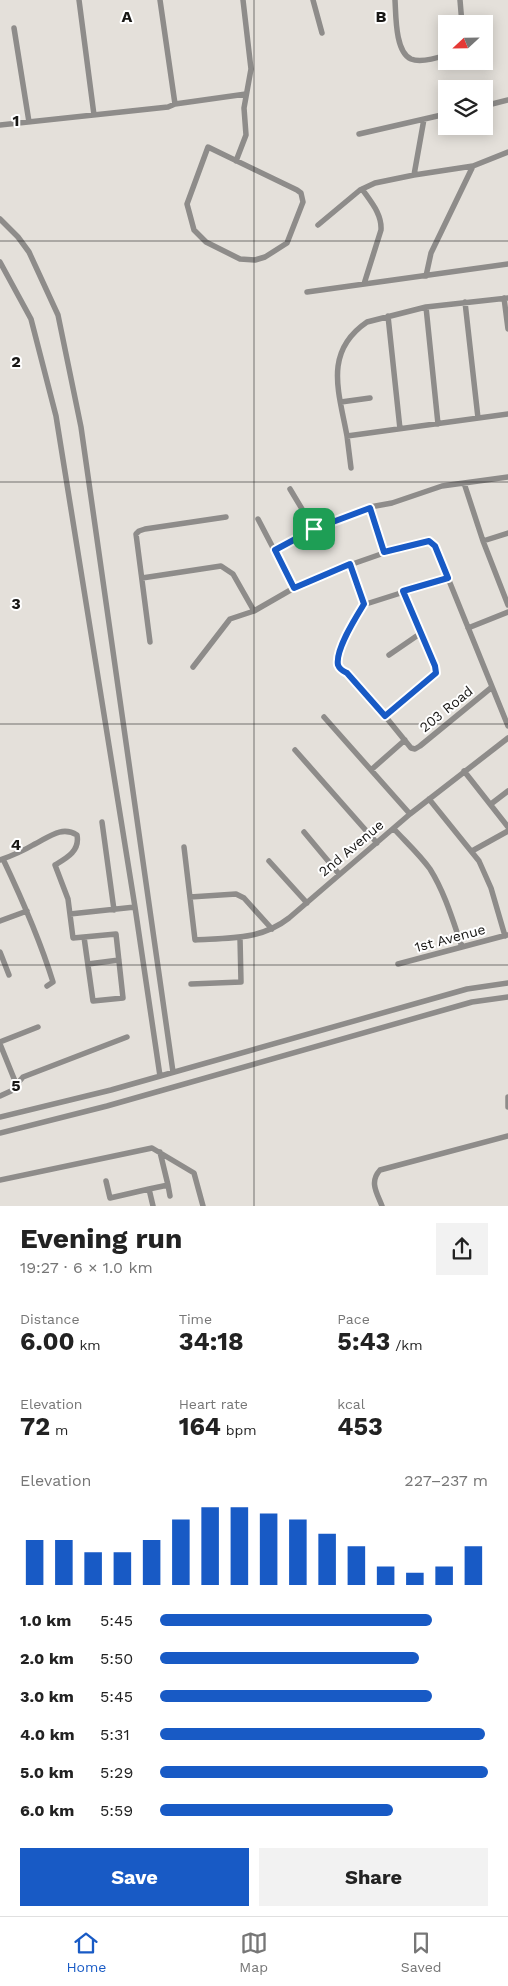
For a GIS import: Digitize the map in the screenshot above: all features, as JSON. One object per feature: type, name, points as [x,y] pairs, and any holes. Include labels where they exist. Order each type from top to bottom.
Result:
[{"type":"street","points":[[79,0],[94,115]]},
{"type":"street","points":[[160,0],[175,104]]},
{"type":"street","points":[[236,162],[246,135],[244,108],[252,69],[243,0]]},
{"type":"street","points":[[313,0],[322,33]]},
{"type":"street","points":[[395,0],[398,35],[405,54],[410,59],[416,60],[438,56]]},
{"type":"street","points":[[460,0],[461,15]]},
{"type":"street","points":[[14,28],[29,122]]},
{"type":"street","points":[[0,125],[168,107],[175,104],[246,94]]},
{"type":"street","points":[[493,104],[508,100]]},
{"type":"street","points":[[359,134],[438,116]]},
{"type":"street","points":[[414,175],[424,119]]},
{"type":"street","points":[[208,147],[236,162],[297,190],[302,198],[301,210],[287,243],[265,257],[254,260],[240,259],[206,242],[194,230],[187,204],[208,147]]},
{"type":"street","points":[[318,225],[362,189],[374,183],[474,166],[508,152]]},
{"type":"street","points":[[426,276],[431,253],[474,166]]},
{"type":"street","points":[[362,189],[379,214],[382,222],[364,284]]},
{"type":"street","points":[[0,219],[18,237],[29,252],[58,315],[81,427],[173,1072]]},
{"type":"street","points":[[0,262],[31,319],[56,416],[135,907],[160,1076]]},
{"type":"street","points":[[307,292],[508,264]]},
{"type":"street","points":[[351,468],[341,402],[338,362],[344,344],[359,328],[368,322],[426,307],[506,298],[508,329]]},
{"type":"street","points":[[465,302],[478,418]]},
{"type":"street","points":[[426,307],[438,424]]},
{"type":"street","points":[[388,316],[400,429]]},
{"type":"street","points":[[341,402],[370,398]]},
{"type":"street","points":[[347,436],[508,414]]},
{"type":"street","points":[[275,550],[314,529],[370,508],[392,503],[442,486],[508,477]]},
{"type":"street","points":[[464,483],[483,541],[508,605]]},
{"type":"street","points":[[290,489],[314,529]]},
{"type":"street","points":[[370,508],[384,552]]},
{"type":"street","points":[[150,642],[135,539],[136,534],[138,531],[226,517]]},
{"type":"street","points":[[258,519],[294,588]]},
{"type":"street","points":[[483,541],[508,534]]},
{"type":"street","points":[[193,667],[225,622],[234,617],[254,611],[294,588],[350,564],[384,552],[429,541],[435,546],[508,726]]},
{"type":"street","points":[[350,564],[364,604],[345,640],[338,658],[338,665],[405,740],[371,770]]},
{"type":"street","points":[[142,578],[221,566],[233,574],[254,611]]},
{"type":"street","points":[[364,604],[448,578]]},
{"type":"street","points":[[385,716],[436,673],[435,666],[403,591]]},
{"type":"street","points":[[468,628],[508,612]]},
{"type":"street","points":[[389,656],[421,633]]},
{"type":"street","name":"203 Road","points":[[405,740],[415,749],[492,687]]},
{"type":"street","points":[[324,717],[410,814]]},
{"type":"street","name":"2nd Avenue","points":[[190,897],[195,940],[240,938],[272,929],[290,918],[410,814],[508,738]]},
{"type":"street","points":[[295,750],[377,843]]},
{"type":"street","points":[[464,771],[508,827]]},
{"type":"street","points":[[491,804],[508,791]]},
{"type":"street","points":[[429,800],[472,851],[491,888],[506,935]]},
{"type":"street","points":[[102,822],[114,910]]},
{"type":"street","points":[[394,829],[429,868],[435,878],[450,910],[462,947]]},
{"type":"street","points":[[47,986],[53,982],[27,910],[2,859],[34,845],[54,833],[71,831],[77,835],[78,839],[73,853],[55,865],[68,899],[73,938],[116,934],[123,998],[93,1001],[84,937]]},
{"type":"street","points":[[472,851],[508,831]]},
{"type":"street","points":[[304,832],[339,874]]},
{"type":"street","points":[[184,847],[190,897],[236,894],[244,898],[272,929]]},
{"type":"street","points":[[269,860],[306,903]]},
{"type":"street","points":[[70,914],[135,907]]},
{"type":"street","points":[[0,921],[27,910]]},
{"type":"street","name":"1st Avenue","points":[[398,964],[506,935]]},
{"type":"street","points":[[191,984],[241,982],[240,938]]},
{"type":"street","points":[[0,952],[9,975]]},
{"type":"street","points":[[88,964],[119,960]]},
{"type":"street","points":[[0,1118],[160,1076],[468,989],[508,983]]},
{"type":"street","points":[[0,1133],[107,1106],[472,1002],[508,997]]},
{"type":"street","points":[[17,1086],[0,1043],[38,1028]]},
{"type":"street","points":[[0,1096],[7,1094],[17,1086],[22,1077],[127,1037]]},
{"type":"street","points":[[508,1097],[508,1108]]},
{"type":"street","points":[[382,1206],[374,1185],[374,1179],[380,1170],[508,1136]]},
{"type":"street","points":[[0,1180],[149,1148],[160,1152],[194,1173],[203,1206]]},
{"type":"street","points":[[160,1152],[170,1196]]},
{"type":"street","points":[[106,1181],[110,1198],[168,1185]]},
{"type":"street","points":[[149,1189],[153,1206]]},
{"type":"route","points":[[370,508],[384,552],[429,541],[435,546],[448,578],[403,591],[435,666],[436,673],[385,716],[338,665],[338,658],[345,640],[364,604],[350,564],[294,588],[275,550],[314,529],[370,508]]}]
